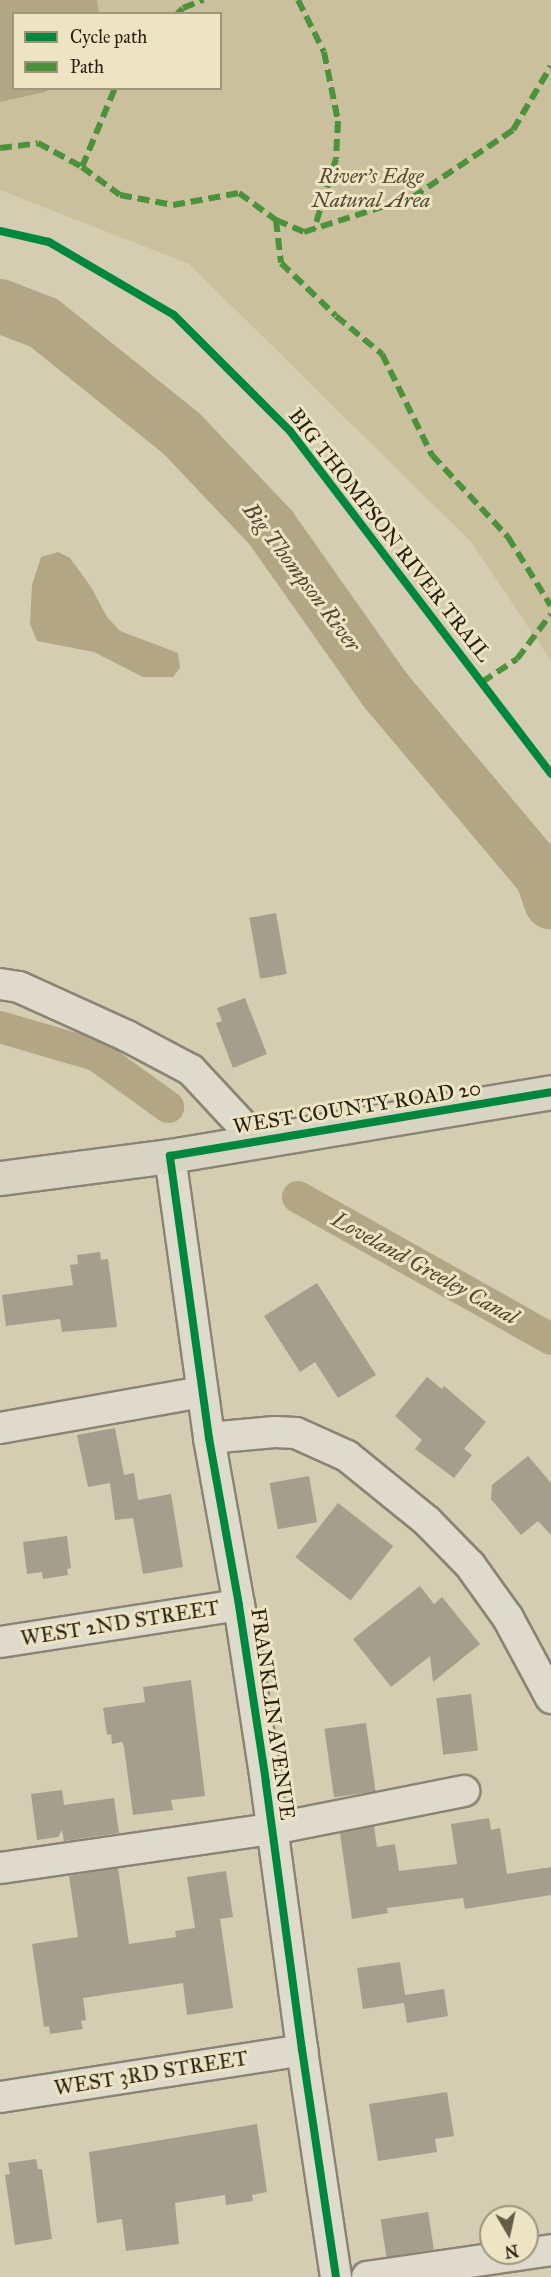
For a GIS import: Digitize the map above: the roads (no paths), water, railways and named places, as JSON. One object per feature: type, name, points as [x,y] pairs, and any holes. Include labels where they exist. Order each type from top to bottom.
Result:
[{"type":"main road","name":"WEST COUNTY ROAD 20","points":[[0,1178],[170,1156],[539,1094]]},
{"type":"street","points":[[0,984],[19,987],[126,1036],[191,1070],[258,1142]]},
{"type":"street","name":"FRANKLIN AVENUE","points":[[170,1156],[202,1392],[239,1605],[336,2277]]},
{"type":"street","points":[[0,1428],[202,1392]]},
{"type":"street","points":[[209,1438],[275,1432],[296,1433],[347,1456],[427,1521],[471,1565],[508,1618],[551,1698]]},
{"type":"street","name":"WEST 2ND STREET","points":[[0,1641],[239,1605]]},
{"type":"street","points":[[0,1868],[272,1829],[464,1791]]},
{"type":"street","name":"WEST 3RD STREET","points":[[0,2097],[302,2050]]},
{"type":"street","points":[[367,2277],[551,2250]]},
{"type":"waterway","name":"Big Thompson River","points":[[0,306],[44,323],[181,433],[271,528],[386,691],[542,876],[551,902]]},
{"type":"waterway","name":"Loveland Greeley Canal","points":[[0,1027],[96,1055],[168,1107]]},
{"type":"waterway","name":"Loveland Greeley Canal","points":[[298,1197],[551,1339]]},
{"type":"park label","name":"River's Edge Natural Area","points":[[371,188]]}]
